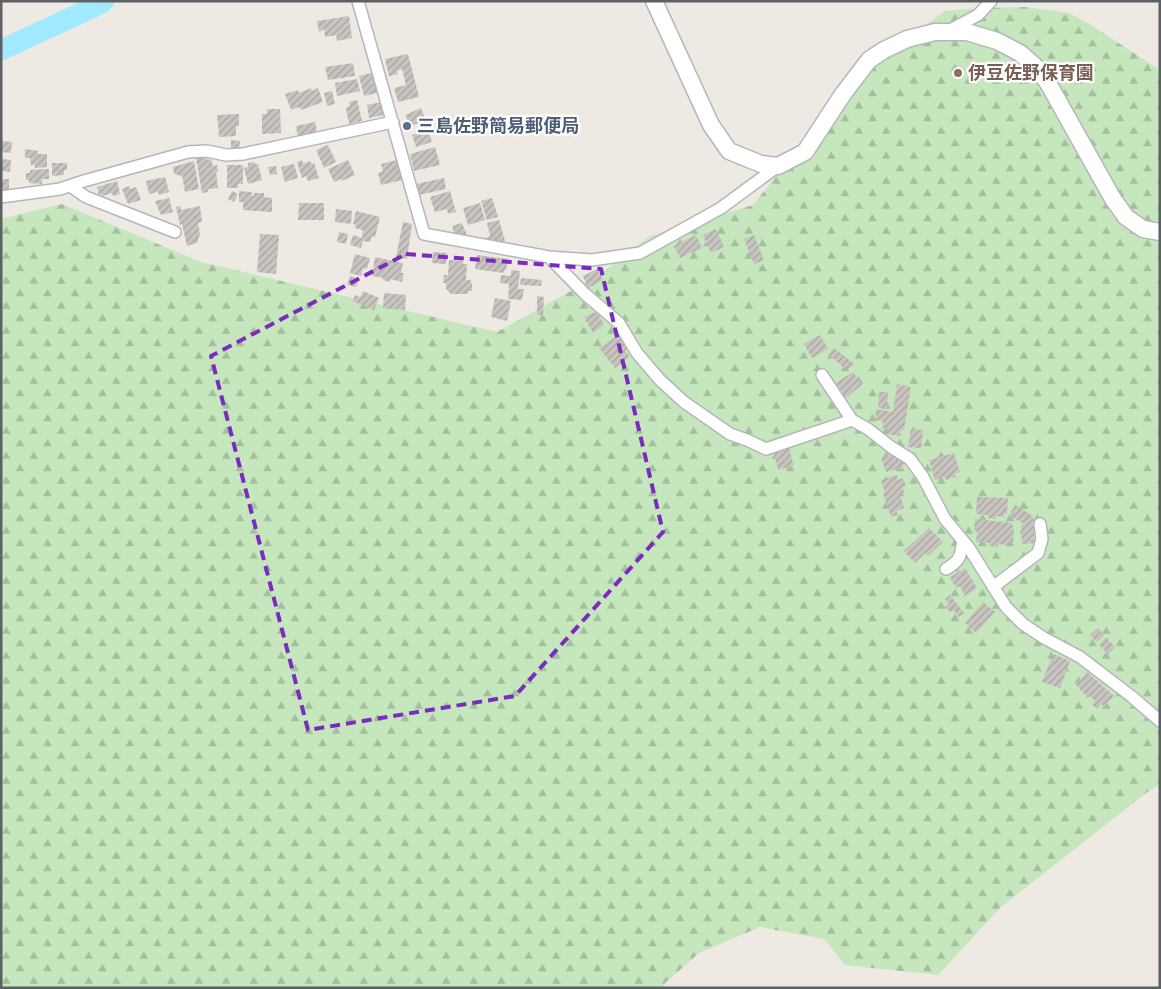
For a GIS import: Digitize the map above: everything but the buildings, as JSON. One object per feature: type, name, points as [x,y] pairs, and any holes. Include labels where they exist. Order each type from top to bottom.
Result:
[{"type":"street","points":[[358,1],[424,234],[549,257],[592,260],[640,253],[721,208],[778,166],[805,152],[843,94],[869,60],[907,39],[935,32],[967,32],[997,41],[1020,53],[1036,67],[1048,83],[1113,199],[1126,217],[1142,229],[1160,232]]},
{"type":"street","points":[[654,1],[711,125],[729,151],[761,164],[778,166]]},
{"type":"street","points":[[946,32],[978,16],[991,1]]},
{"type":"street","points":[[1,197],[60,189],[188,152],[207,151],[226,155],[243,154],[393,122]]},
{"type":"street","points":[[70,186],[86,197],[175,232]]},
{"type":"street","points":[[549,257],[585,294],[618,323],[637,353],[660,380],[684,402],[730,434],[766,449],[852,420]]},
{"type":"street","points":[[822,376],[852,420],[868,429],[891,448],[910,460],[923,477],[945,520],[963,541],[1006,607],[1023,624],[1044,638],[1080,656],[1160,721]]},
{"type":"street","points":[[993,587],[1038,553],[1042,539],[1040,524]]},
{"type":"street","points":[[946,569],[959,559],[963,541]]},
{"type":"highlighted area","points":[[406,254],[601,269],[663,532],[515,696],[308,730],[211,356]]},
{"type":"green space","points":[[1025,7],[1069,13],[1088,23],[1160,70],[1160,785],[1150,790],[1001,907],[938,975],[845,965],[824,939],[760,927],[699,953],[664,984],[663,988],[1,988],[1,219],[62,204],[201,262],[497,332],[596,277],[650,236],[753,205],[857,76],[945,11]]},
{"type":"waterway","points":[[1,50],[104,1]]},
{"type":"place","name":"伊豆佐野保育園","points":[[958,73]]},
{"type":"place","name":"三島佐野簡易郵便局","points":[[407,126]]}]
